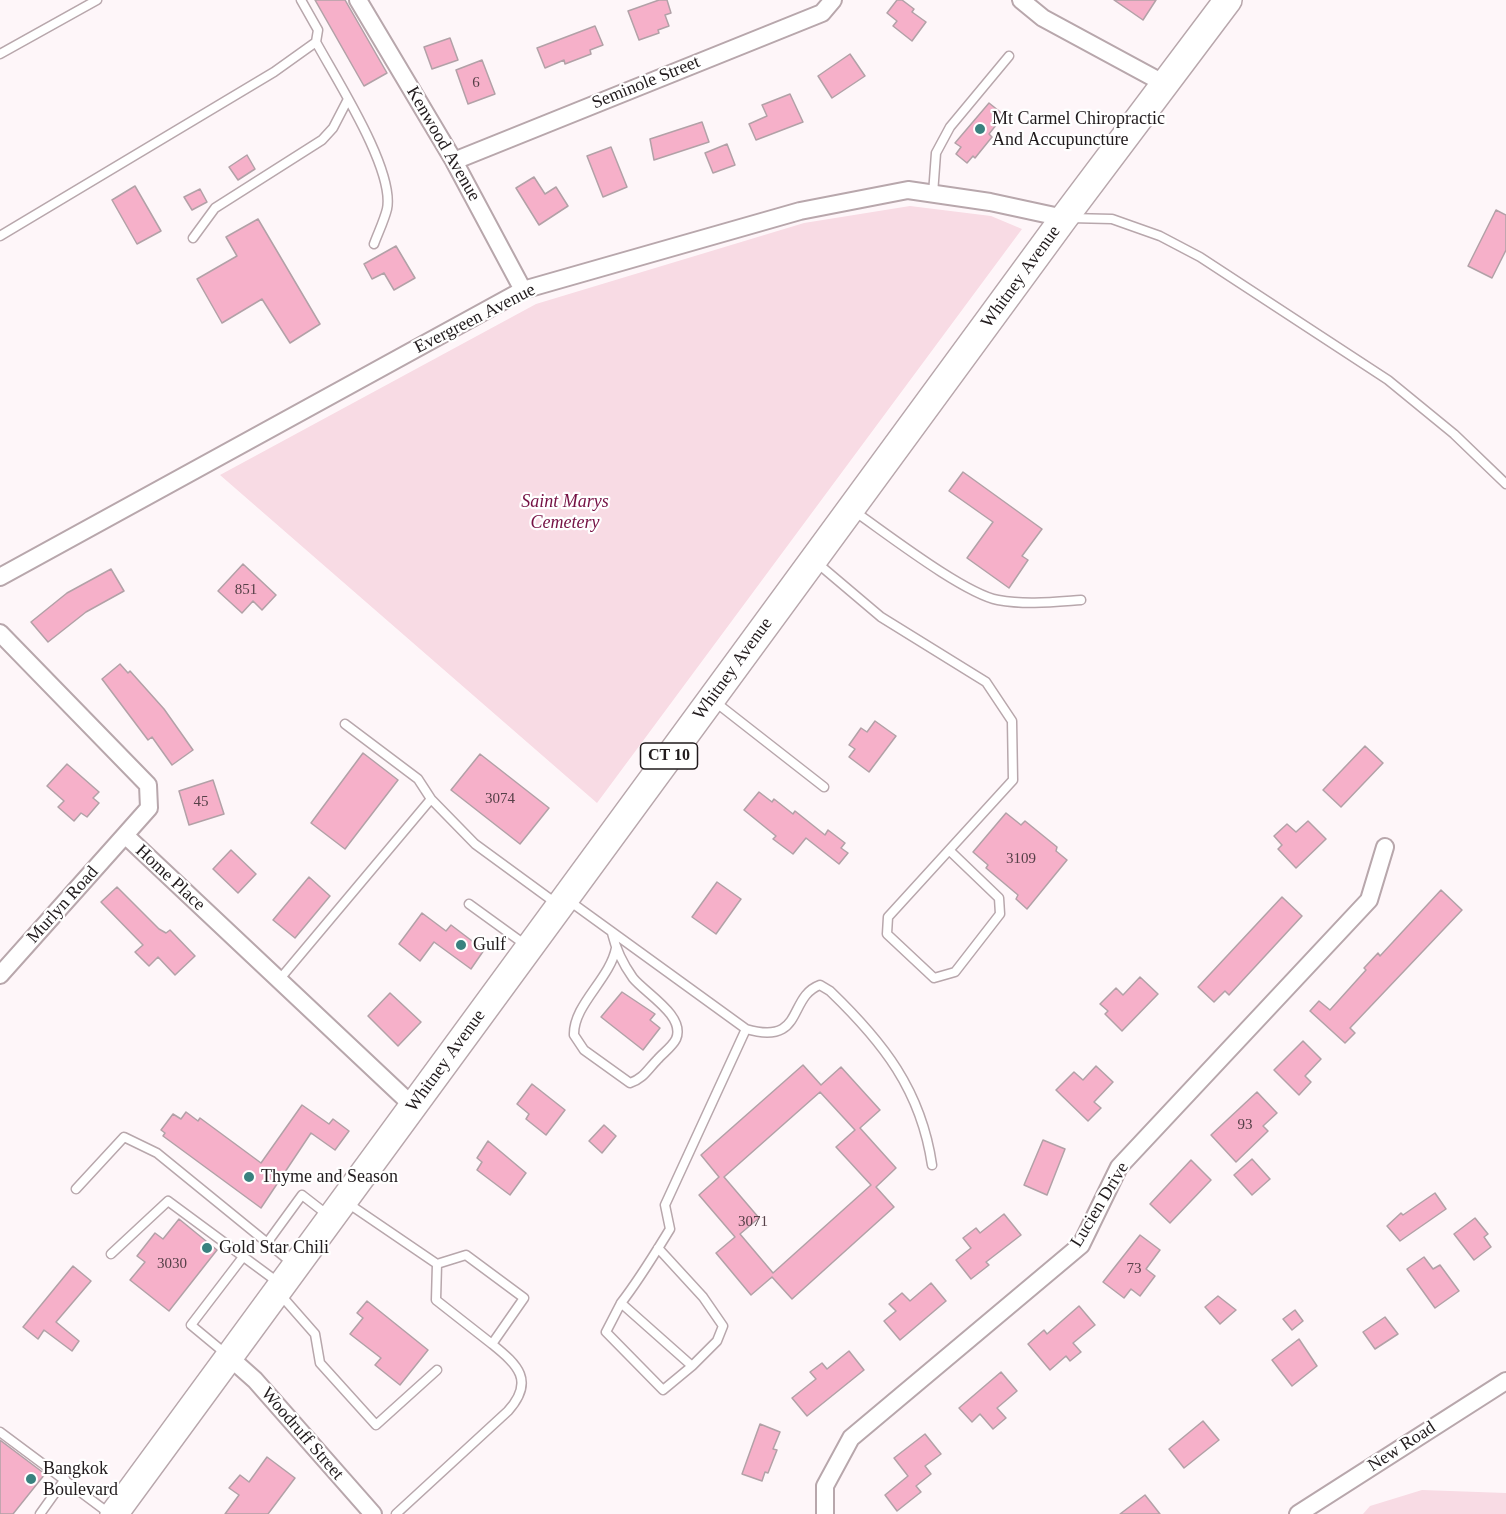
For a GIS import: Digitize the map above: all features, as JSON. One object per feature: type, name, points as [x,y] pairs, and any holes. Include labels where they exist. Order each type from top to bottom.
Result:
[{"type":"highway","name":"Whitney Avenue","points":[[112,1514],[1064,218],[1228,0]]},
{"type":"street","name":"Kenwood Avenue","points":[[358,0],[454,160],[523,290]]},
{"type":"street","name":"Seminole Street","points":[[454,160],[822,13],[833,0]]},
{"type":"street","points":[[1020,0],[1043,18],[1165,84]]},
{"type":"street","name":"Evergreen Avenue","points":[[0,577],[523,290],[800,211],[908,190],[990,202],[1064,218]]},
{"type":"street","name":"Home Place","points":[[0,633],[148,785],[149,808],[125,836],[413,1106]]},
{"type":"street","name":"Murlyn Road","points":[[0,975],[125,836]]},
{"type":"street","name":"Lucien Drive","points":[[825,1514],[825,1486],[851,1438],[1081,1245],[1119,1167],[1369,900],[1385,847]]},
{"type":"street","name":"Woodruff Street","points":[[228,1356],[255,1380],[373,1514]]},
{"type":"street","name":"New Road","points":[[1298,1514],[1506,1381]]},
{"type":"lane","points":[[0,54],[97,0]]},
{"type":"lane","points":[[301,0],[318,30],[316,42],[378,159],[385,185],[387,208],[374,244]]},
{"type":"lane","points":[[0,236],[274,72],[316,42]]},
{"type":"lane","points":[[933,194],[936,153],[950,128],[1009,56]]},
{"type":"lane","points":[[193,238],[215,208],[322,140],[333,128],[347,100]]},
{"type":"lane","points":[[1064,218],[1112,219],[1160,236],[1200,257],[1388,380],[1455,434],[1506,484]]},
{"type":"lane","points":[[851,509],[922,558],[995,599],[1024,603],[1081,600]]},
{"type":"lane","points":[[814,559],[881,617],[986,682],[1012,721],[1012,780],[888,917],[887,934],[934,978],[955,972],[1000,914],[999,898],[949,850]]},
{"type":"lane","points":[[711,699],[824,786]]},
{"type":"lane","points":[[345,724],[417,779],[430,799],[475,844],[612,933],[746,1029],[773,1033],[789,1025],[812,988],[820,986],[830,991],[878,1041],[902,1075],[921,1114],[932,1164]]},
{"type":"lane","points":[[279,980],[430,799]]},
{"type":"lane","points":[[469,904],[529,947]]},
{"type":"lane","points":[[612,933],[616,948],[636,982],[671,1016],[677,1031],[676,1039],[669,1049],[639,1080],[630,1083],[584,1050],[574,1035],[578,1016],[606,973],[616,948]]},
{"type":"lane","points":[[658,1248],[704,1297],[723,1326],[717,1341],[663,1390],[606,1332],[621,1303],[670,1229],[665,1205],[746,1029]]},
{"type":"lane","points":[[76,1189],[124,1137],[157,1153],[267,1243],[284,1280],[315,1334],[320,1364],[376,1425],[437,1370]]},
{"type":"lane","points":[[267,1243],[302,1196],[337,1208],[437,1264],[466,1255],[524,1298],[492,1344]]},
{"type":"lane","points":[[111,1254],[168,1201],[243,1257],[284,1280]]},
{"type":"lane","points":[[228,1356],[191,1325],[243,1257]]},
{"type":"lane","points":[[396,1514],[519,1398],[523,1387],[519,1369],[492,1344],[436,1300],[437,1264]]},
{"type":"lane","points":[[621,1303],[692,1366]]},
{"type":"lane","points":[[0,1432],[112,1514]]},
{"type":"lane","points":[[40,1514],[65,1479]]},
{"type":"green space","name":"Saint Marys Cemetery","points":[[910,206],[991,216],[1022,229],[597,803],[220,475],[536,304],[804,223]]},
{"type":"green space","points":[[1422,1490],[1506,1493],[1506,1514],[1363,1514],[1370,1506]]},
{"type":"building","points":[[315,0],[345,0],[387,73],[364,86]]},
{"type":"building","points":[[659,0],[667,0],[671,13],[665,15],[669,26],[658,30],[659,33],[639,40],[628,11]]},
{"type":"building","points":[[897,0],[902,0],[914,9],[912,12],[926,22],[912,41],[893,26],[897,21],[887,13]]},
{"type":"building","points":[[1114,0],[1156,0],[1143,20]]},
{"type":"building","points":[[595,26],[603,45],[590,50],[591,54],[565,64],[564,60],[545,68],[537,48]]},
{"type":"building","points":[[450,38],[458,60],[432,69],[424,47]]},
{"type":"building","points":[[850,54],[865,76],[832,98],[818,76]]},
{"type":"building","points":[[482,60],[495,94],[468,104],[456,70]]},
{"type":"building","points":[[790,94],[803,122],[756,140],[749,124],[767,116],[762,105]]},
{"type":"building","name":"Mt Carmel Chiropractic And Accupuncture","points":[[989,103],[1004,115],[989,134],[992,137],[975,158],[973,156],[967,163],[956,154],[961,147],[955,143]]},
{"type":"building","points":[[702,122],[709,142],[654,160],[650,139]]},
{"type":"building","points":[[727,144],[735,165],[713,173],[705,153]]},
{"type":"building","points":[[611,147],[627,187],[603,197],[587,156]]},
{"type":"building","points":[[247,155],[255,169],[238,180],[229,167]]},
{"type":"building","points":[[534,177],[545,194],[556,187],[568,206],[539,225],[516,188]]},
{"type":"building","points":[[135,186],[161,231],[137,244],[112,200]]},
{"type":"building","points":[[200,189],[207,202],[192,210],[184,197]]},
{"type":"building","points":[[1496,210],[1506,215],[1506,250],[1492,278],[1468,266]]},
{"type":"building","points":[[258,219],[320,324],[290,343],[262,299],[222,323],[197,279],[237,256],[226,237]]},
{"type":"building","points":[[396,246],[415,278],[394,290],[384,273],[372,279],[364,264]]},
{"type":"building","points":[[963,472],[1042,529],[1022,556],[1028,560],[1009,588],[967,558],[993,522],[949,491]]},
{"type":"building","points":[[243,564],[276,595],[262,610],[253,601],[242,613],[218,591]]},
{"type":"building","points":[[111,569],[124,591],[86,612],[48,642],[31,622],[67,593]]},
{"type":"building","points":[[120,664],[128,673],[130,671],[164,709],[193,750],[172,765],[152,737],[148,740],[102,679]]},
{"type":"building","points":[[875,721],[896,736],[869,772],[849,757],[855,749],[849,745],[861,728],[867,732]]},
{"type":"building","points":[[1365,746],[1383,763],[1341,807],[1323,790]]},
{"type":"building","points":[[363,753],[398,780],[345,849],[311,823]]},
{"type":"building","points":[[480,754],[549,808],[520,844],[451,790]]},
{"type":"building","points":[[67,764],[99,792],[93,798],[99,803],[87,817],[81,813],[74,821],[58,807],[64,801],[47,786]]},
{"type":"building","points":[[213,780],[224,814],[189,825],[179,791]]},
{"type":"building","points":[[759,792],[772,802],[774,799],[793,814],[795,811],[825,835],[828,830],[845,843],[841,848],[848,853],[839,864],[806,838],[793,854],[773,839],[776,836],[744,810]]},
{"type":"building","points":[[1006,813],[1021,825],[1025,821],[1057,847],[1056,851],[1067,860],[1027,909],[1016,899],[1018,895],[986,868],[988,865],[973,852]]},
{"type":"building","points":[[1308,821],[1326,839],[1296,868],[1278,849],[1282,845],[1274,836],[1287,824],[1296,832]]},
{"type":"building","points":[[231,850],[256,874],[238,893],[213,869]]},
{"type":"building","points":[[309,877],[330,896],[295,938],[273,920]]},
{"type":"building","points":[[717,882],[741,899],[716,934],[692,917]]},
{"type":"building","points":[[117,887],[159,929],[166,933],[170,930],[195,956],[175,975],[158,957],[149,966],[135,952],[143,945],[101,902]]},
{"type":"building","points":[[1441,890],[1462,910],[1350,1028],[1355,1033],[1345,1043],[1310,1011],[1319,1001],[1330,1010],[1366,970],[1364,968],[1378,953],[1380,956]]},
{"type":"building","points":[[1282,897],[1302,916],[1229,995],[1225,991],[1214,1002],[1198,987]]},
{"type":"building","points":[[422,913],[446,931],[451,925],[484,950],[471,969],[434,942],[420,961],[399,944]]},
{"type":"building","points":[[1140,977],[1158,994],[1122,1031],[1105,1014],[1108,1011],[1100,1004],[1116,988],[1123,995]]},
{"type":"building","points":[[622,992],[655,1014],[650,1020],[660,1028],[643,1050],[601,1017]]},
{"type":"building","points":[[390,993],[421,1022],[398,1046],[368,1016]]},
{"type":"building","points":[[1303,1041],[1321,1059],[1305,1076],[1311,1082],[1299,1095],[1274,1070]]},
{"type":"building","points":[[803,1065],[821,1085],[841,1067],[880,1110],[860,1128],[896,1168],[876,1187],[894,1207],[792,1299],[772,1277],[751,1295],[716,1253],[735,1237],[699,1195],[719,1177],[701,1155]],"holes":[[[820,1092],[855,1130],[836,1147],[871,1185],[773,1273],[740,1234],[759,1218],[724,1177]]]},
{"type":"building","points":[[1096,1066],[1113,1082],[1094,1102],[1101,1108],[1088,1121],[1056,1090],[1074,1072],[1083,1080]]},
{"type":"building","points":[[532,1084],[565,1110],[546,1135],[526,1119],[529,1114],[517,1104]]},
{"type":"building","points":[[1257,1092],[1277,1113],[1263,1126],[1268,1131],[1236,1162],[1211,1135]]},
{"type":"building","points":[[302,1105],[329,1124],[333,1119],[349,1131],[335,1150],[311,1133],[261,1208],[163,1136],[165,1133],[161,1130],[173,1114],[181,1119],[186,1112],[198,1121],[200,1118],[261,1163]]},
{"type":"building","points":[[604,1125],[616,1136],[602,1153],[589,1141]]},
{"type":"building","points":[[1043,1140],[1065,1149],[1047,1195],[1024,1185]]},
{"type":"building","points":[[488,1141],[526,1173],[510,1195],[477,1170],[482,1162],[477,1158]]},
{"type":"building","points":[[1252,1159],[1270,1179],[1252,1195],[1234,1175]]},
{"type":"building","points":[[1191,1160],[1211,1180],[1170,1223],[1150,1204]]},
{"type":"building","points":[[1435,1193],[1446,1209],[1400,1241],[1387,1226],[1401,1213],[1403,1215]]},
{"type":"building","points":[[1004,1214],[1021,1235],[986,1262],[989,1265],[971,1279],[956,1260],[971,1248],[963,1238],[976,1228],[980,1233]]},
{"type":"building","points":[[1475,1218],[1488,1234],[1484,1237],[1491,1247],[1474,1260],[1454,1234]]},
{"type":"building","points":[[179,1219],[217,1250],[169,1311],[130,1280],[145,1262],[137,1256],[155,1233],[163,1239]]},
{"type":"building","points":[[1140,1235],[1160,1250],[1146,1269],[1155,1276],[1140,1296],[1131,1289],[1124,1298],[1103,1282]]},
{"type":"building","points":[[1424,1257],[1433,1269],[1440,1265],[1459,1291],[1435,1308],[1407,1269]]},
{"type":"building","points":[[73,1266],[91,1281],[56,1322],[79,1341],[72,1351],[44,1330],[38,1339],[23,1327]]},
{"type":"building","points":[[931,1283],[946,1301],[900,1340],[884,1321],[896,1311],[889,1304],[902,1293],[910,1301]]},
{"type":"building","points":[[1218,1296],[1236,1310],[1220,1324],[1205,1307]]},
{"type":"building","points":[[367,1301],[428,1350],[400,1385],[375,1365],[381,1358],[350,1334],[363,1318],[357,1313]]},
{"type":"building","points":[[1079,1306],[1095,1325],[1073,1343],[1081,1352],[1070,1361],[1066,1356],[1050,1370],[1028,1344],[1044,1330],[1047,1334]]},
{"type":"building","points":[[1295,1310],[1303,1321],[1292,1330],[1283,1319]]},
{"type":"building","points":[[1385,1317],[1398,1334],[1375,1349],[1363,1332]]},
{"type":"building","points":[[1299,1339],[1317,1366],[1292,1386],[1272,1360]]},
{"type":"building","points":[[849,1351],[864,1370],[807,1416],[792,1398],[816,1379],[810,1372],[822,1363],[827,1369]]},
{"type":"building","points":[[1001,1372],[1017,1391],[997,1408],[1006,1418],[993,1429],[980,1414],[972,1422],[959,1408]]},
{"type":"building","points":[[1203,1421],[1219,1440],[1184,1468],[1169,1449]]},
{"type":"building","points":[[760,1424],[780,1432],[773,1449],[777,1450],[768,1473],[765,1472],[762,1481],[742,1474]]},
{"type":"building","points":[[925,1434],[941,1454],[925,1466],[931,1474],[916,1486],[921,1492],[897,1511],[885,1495],[908,1476],[894,1458]]},
{"type":"building","points":[[0,1440],[45,1474],[13,1514],[0,1514]]},
{"type":"building","points":[[267,1457],[295,1478],[268,1514],[225,1514],[239,1495],[229,1488],[240,1475],[249,1482]]},
{"type":"building","points":[[1145,1495],[1160,1514],[1120,1514]]},
{"type":"place","name":"Mt Carmel Chiropractic And Accupuncture","points":[[980,129]]},
{"type":"place","name":"Gulf","points":[[461,945]]},
{"type":"place","name":"Thyme and Season","points":[[249,1177]]},
{"type":"place","name":"Gold Star Chili","points":[[207,1248]]},
{"type":"place","name":"Bangkok Boulevard","points":[[31,1479]]}]
